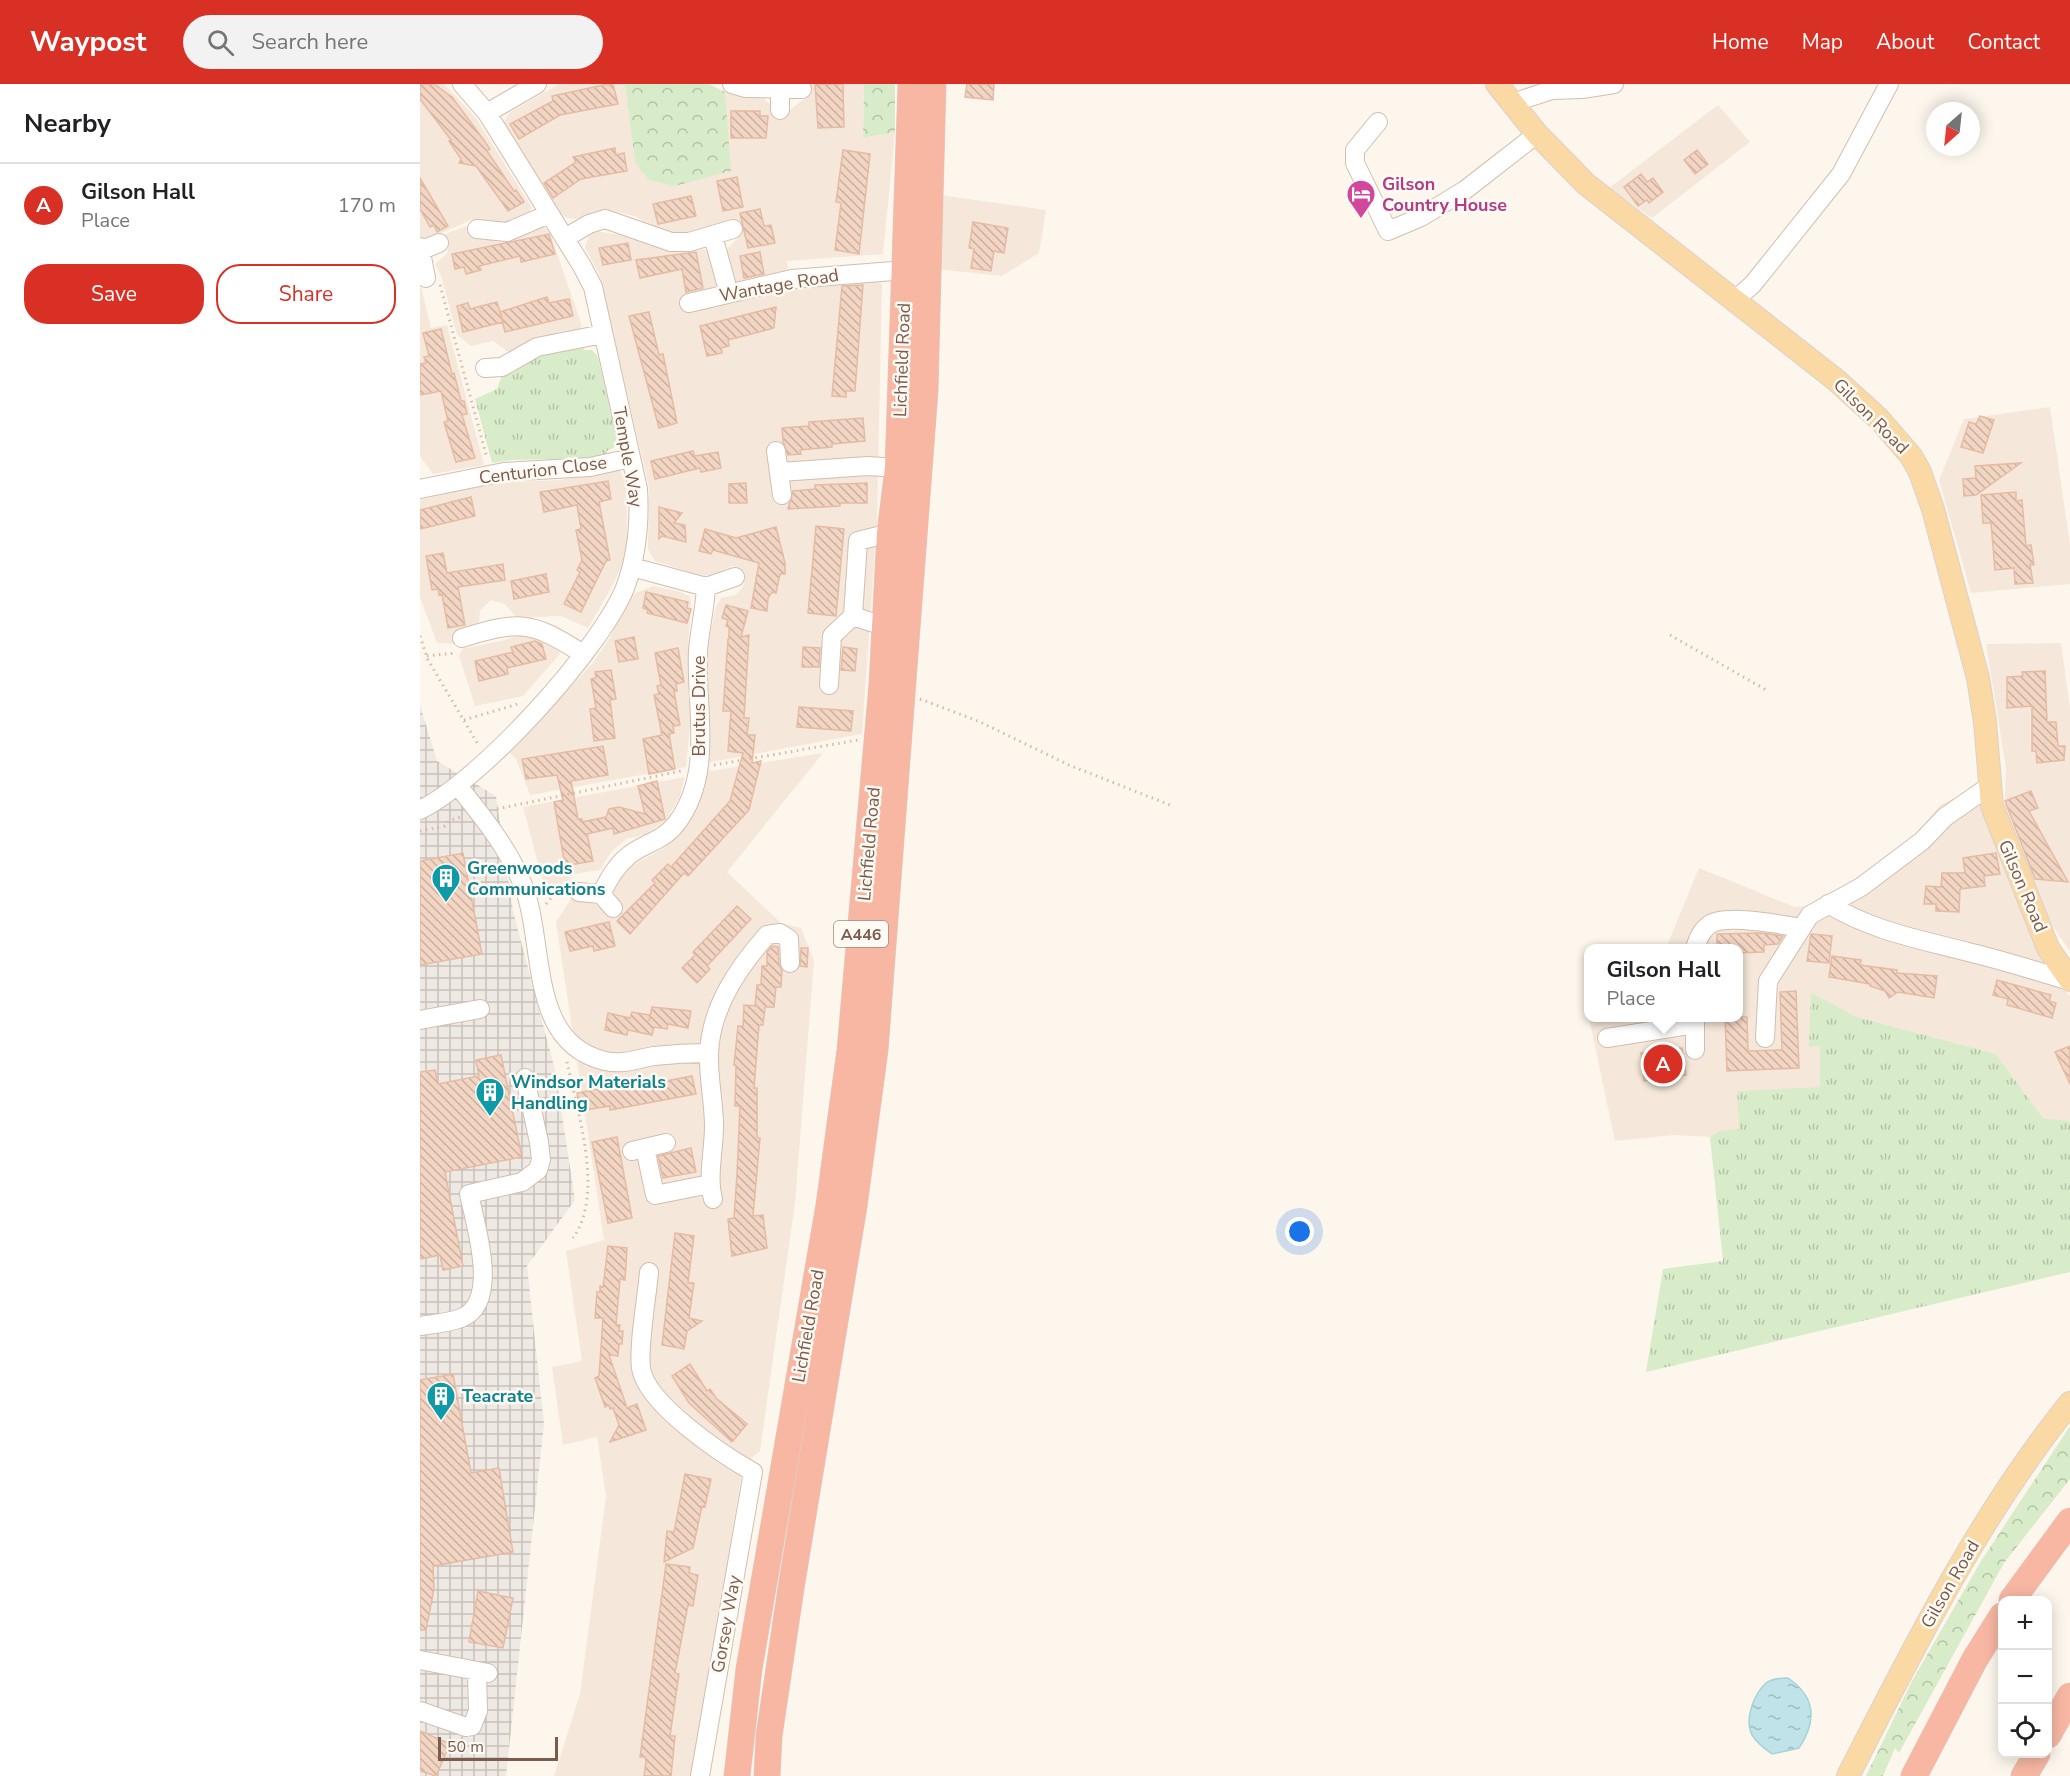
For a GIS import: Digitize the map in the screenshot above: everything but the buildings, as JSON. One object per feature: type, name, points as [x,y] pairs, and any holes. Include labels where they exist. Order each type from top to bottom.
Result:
[{"type":"highway","name":"Lichfield Road","points":[[737,1776],[749,1669],[829,1205],[850,1050],[878,736],[890,532],[898,468],[911,84]]},
{"type":"highway","name":"Lichfield Road","points":[[767,1776],[769,1736],[854,1206],[873,1061],[904,694],[925,391],[933,84]]},
{"type":"highway","points":[[2015,1596],[2070,1521]]},
{"type":"highway","points":[[1914,1776],[1975,1659],[1998,1622]]},
{"type":"highway","points":[[2052,1728],[2070,1696]]},
{"type":"highway","points":[[2024,1776],[2035,1758]]},
{"type":"main road","name":"Gilson Road","points":[[1497,84],[1537,134],[1586,184],[1854,396],[1880,419],[1920,472],[1946,550],[1977,678],[1985,722],[1992,806],[2000,832],[2048,948],[2070,981]]},
{"type":"main road","name":"Gilson Road","points":[[1848,1776],[1924,1629],[1995,1506],[2070,1403]]},
{"type":"street","name":"Temple Way","points":[[420,810],[458,786],[487,760],[536,710],[583,654],[610,617],[632,567],[639,511],[631,458],[592,287],[565,238],[487,113],[462,84]]},
{"type":"street","points":[[487,113],[537,84]]},
{"type":"street","points":[[732,84],[745,88],[802,89]]},
{"type":"street","points":[[1512,103],[1552,90],[1582,89],[1614,84]]},
{"type":"street","points":[[1735,300],[1753,285],[1841,174],[1889,84]]},
{"type":"street","points":[[780,88],[780,110]]},
{"type":"street","points":[[1378,122],[1355,150],[1355,163],[1388,231],[1421,217],[1465,190],[1537,134]]},
{"type":"street","points":[[477,229],[507,232],[549,214]]},
{"type":"street","points":[[565,238],[589,224],[605,219],[671,242],[713,236],[734,229]]},
{"type":"street","points":[[713,236],[726,283]]},
{"type":"street","points":[[426,277],[427,247]]},
{"type":"street","name":"Wantage Road","points":[[689,303],[792,279],[906,270]]},
{"type":"street","points":[[485,368],[502,367],[537,347],[603,334]]},
{"type":"street","points":[[776,451],[782,495]]},
{"type":"street","name":"Centurion Close","points":[[420,489],[492,474],[590,467],[631,458]]},
{"type":"street","points":[[780,472],[868,466],[898,468]]},
{"type":"street","points":[[829,685],[832,636],[853,616],[858,541],[890,532]]},
{"type":"street","points":[[632,567],[706,587],[735,577]]},
{"type":"street","name":"Brutus Drive","points":[[579,892],[607,901],[609,878],[627,857],[656,841],[676,823],[699,768],[698,650],[706,587]]},
{"type":"street","points":[[853,616],[886,627]]},
{"type":"street","points":[[462,638],[494,619],[532,626],[583,654]]},
{"type":"street","points":[[1765,1038],[1768,981],[1810,915],[1861,887],[1922,841],[1945,817],[1991,785]]},
{"type":"street","points":[[458,786],[515,866],[524,888],[533,923],[548,1007],[558,1029],[569,1042],[595,1058],[620,1063],[635,1062],[651,1057],[709,1053]]},
{"type":"street","points":[[1828,904],[1857,921],[1877,928],[1994,958],[2070,981]]},
{"type":"street","points":[[1696,944],[1699,936],[1710,923],[1734,920],[1802,928]]},
{"type":"street","points":[[666,1143],[639,1149],[655,1195],[711,1192],[714,1118],[709,1053],[718,1010],[732,981],[767,935],[773,933],[789,939],[790,963]]},
{"type":"street","points":[[420,1020],[480,1009]]},
{"type":"street","points":[[1607,1038],[1690,1022]]},
{"type":"street","points":[[1695,1022],[1695,1050]]},
{"type":"street","points":[[420,1326],[463,1318],[482,1294],[485,1278],[469,1194],[522,1182],[537,1170],[542,1160],[525,1078]]},
{"type":"street","name":"Gorsey Way","points":[[649,1272],[641,1367],[646,1383],[681,1421],[720,1454],[753,1473],[700,1776]]},
{"type":"street","points":[[420,1660],[483,1672],[476,1722],[471,1726],[466,1727],[420,1711]]},
{"type":"street","points":[[758,1776],[769,1736]]},
{"type":"path","points":[[426,277],[437,274],[492,474]]},
{"type":"path","points":[[1670,635],[1768,691]]},
{"type":"path","points":[[420,636],[428,660],[487,760]]},
{"type":"path","points":[[904,694],[978,721],[1069,765],[1170,805]]},
{"type":"path","points":[[464,720],[524,703],[536,710]]},
{"type":"path","points":[[420,831],[445,826],[454,818],[477,813],[699,768],[878,736]]},
{"type":"path","points":[[533,923],[556,892],[571,889],[579,892]]},
{"type":"path","points":[[569,1042],[566,1050],[567,1062],[587,1170],[586,1209],[581,1225],[573,1238]]},
{"type":"shaded area","points":[[420,84],[444,84],[476,118],[532,208],[526,215],[505,223],[473,219],[426,240],[420,237]]},
{"type":"shaded area","points":[[559,84],[625,84],[635,162],[730,171],[725,92],[760,94],[773,108],[787,112],[808,96],[807,84],[864,84],[863,138],[895,132],[883,254],[787,261],[789,275],[736,285],[732,282],[726,250],[740,236],[732,220],[677,236],[647,224],[635,216],[607,210],[575,219],[567,218],[561,214],[503,125],[509,113]]},
{"type":"shaded area","points":[[1718,105],[1750,142],[1652,218],[1609,188]]},
{"type":"shaded area","points":[[940,195],[1046,210],[1039,253],[1002,276],[936,269]]},
{"type":"shaded area","points":[[541,224],[550,233],[582,326],[578,332],[511,354],[493,341],[471,346],[457,335],[441,275],[435,264],[447,254],[449,243],[445,234],[470,225]]},
{"type":"shaded area","points":[[595,231],[701,247],[708,252],[720,288],[682,297],[687,312],[802,285],[875,278],[882,285],[877,521],[862,734],[706,763],[707,648],[716,607],[721,598],[735,595],[742,589],[745,579],[738,567],[732,566],[715,574],[702,576],[655,561],[648,549],[649,487],[599,273],[585,248],[589,235]]},
{"type":"shaded area","points":[[420,282],[431,328],[447,325],[484,465],[433,474],[420,456]]},
{"type":"shaded area","points":[[2050,407],[2070,545],[2070,584],[1971,593],[1939,480],[1964,419]]},
{"type":"shaded area","points":[[620,470],[626,485],[628,553],[588,628],[561,616],[517,618],[505,604],[491,600],[480,610],[479,624],[476,627],[454,631],[455,644],[437,643],[420,597],[420,500],[491,483],[560,480]]},
{"type":"shaded area","points":[[653,586],[680,592],[689,596],[691,602],[688,648],[691,717],[686,767],[530,795],[516,759],[509,752],[593,663],[609,639],[631,595]]},
{"type":"shaded area","points":[[518,635],[537,635],[558,646],[560,654],[523,696],[475,706],[459,656],[462,649]]},
{"type":"shaded area","points":[[2061,643],[2070,708],[2070,951],[2051,924],[2004,821],[2006,768],[1986,644]]},
{"type":"shaded area","points":[[420,705],[437,761],[496,796],[513,911],[555,1070],[575,1200],[527,1266],[544,1424],[506,1776],[420,1776]]},
{"type":"shaded area","points":[[823,753],[727,872],[781,923],[801,928],[814,961],[795,1203],[760,1451],[743,1465],[693,1776],[554,1776],[580,1694],[606,1496],[597,1437],[563,1445],[552,1367],[582,1361],[566,1251],[604,1240],[556,922],[573,896],[579,902],[592,902],[605,911],[619,904],[613,890],[626,869],[662,849],[682,826],[704,772]]},
{"type":"shaded area","points":[[685,777],[679,799],[665,821],[644,835],[626,839],[611,852],[600,870],[573,874],[566,884],[545,889],[523,807]]},
{"type":"shaded area","points":[[1973,790],[2040,956],[2070,997],[2070,1121],[2043,1118],[1996,1054],[1857,1017],[1811,994],[1810,1047],[1820,1045],[1820,1088],[1738,1091],[1739,1130],[1719,1131],[1710,1137],[1674,1135],[1615,1141],[1590,1022],[1743,1022],[1743,944],[1668,944],[1699,868],[1795,907],[1830,905],[1902,852],[1940,805]]},
{"type":"green space","points":[[625,84],[709,84],[725,92],[731,171],[675,186],[649,180],[635,162]]},
{"type":"green space","points":[[864,84],[895,84],[895,132],[863,138]]},
{"type":"green space","points":[[583,346],[584,350],[592,350],[598,357],[617,439],[615,447],[607,451],[607,455],[596,458],[512,460],[492,463],[475,399],[497,389],[503,373],[532,356]]},
{"type":"green space","points":[[1811,993],[1857,1017],[1996,1054],[2043,1118],[2070,1121],[2070,1272],[1646,1372],[1663,1269],[1723,1261],[1710,1137],[1719,1131],[1739,1129],[1737,1091],[1820,1087],[1820,1046],[1809,1047]]},
{"type":"green space","points":[[2070,1426],[2070,1479],[2004,1563],[1899,1753],[1895,1748],[1883,1776],[1866,1776],[1912,1681],[1981,1561]]},
{"type":"water","points":[[1788,1678],[1797,1685],[1809,1701],[1811,1719],[1799,1748],[1772,1754],[1752,1735],[1750,1714],[1754,1700],[1766,1683],[1774,1679]]},
{"type":"place","name":"Gilson Country House","points":[[1361,220]]},
{"type":"place","name":"Greenwoods Communications","points":[[446,904]]},
{"type":"place","name":"Gilson Hall","points":[[1663,1064]]},
{"type":"place","name":"Windsor Materials Handling","points":[[490,1118]]},
{"type":"place","name":"Teacrate","points":[[441,1422]]}]
